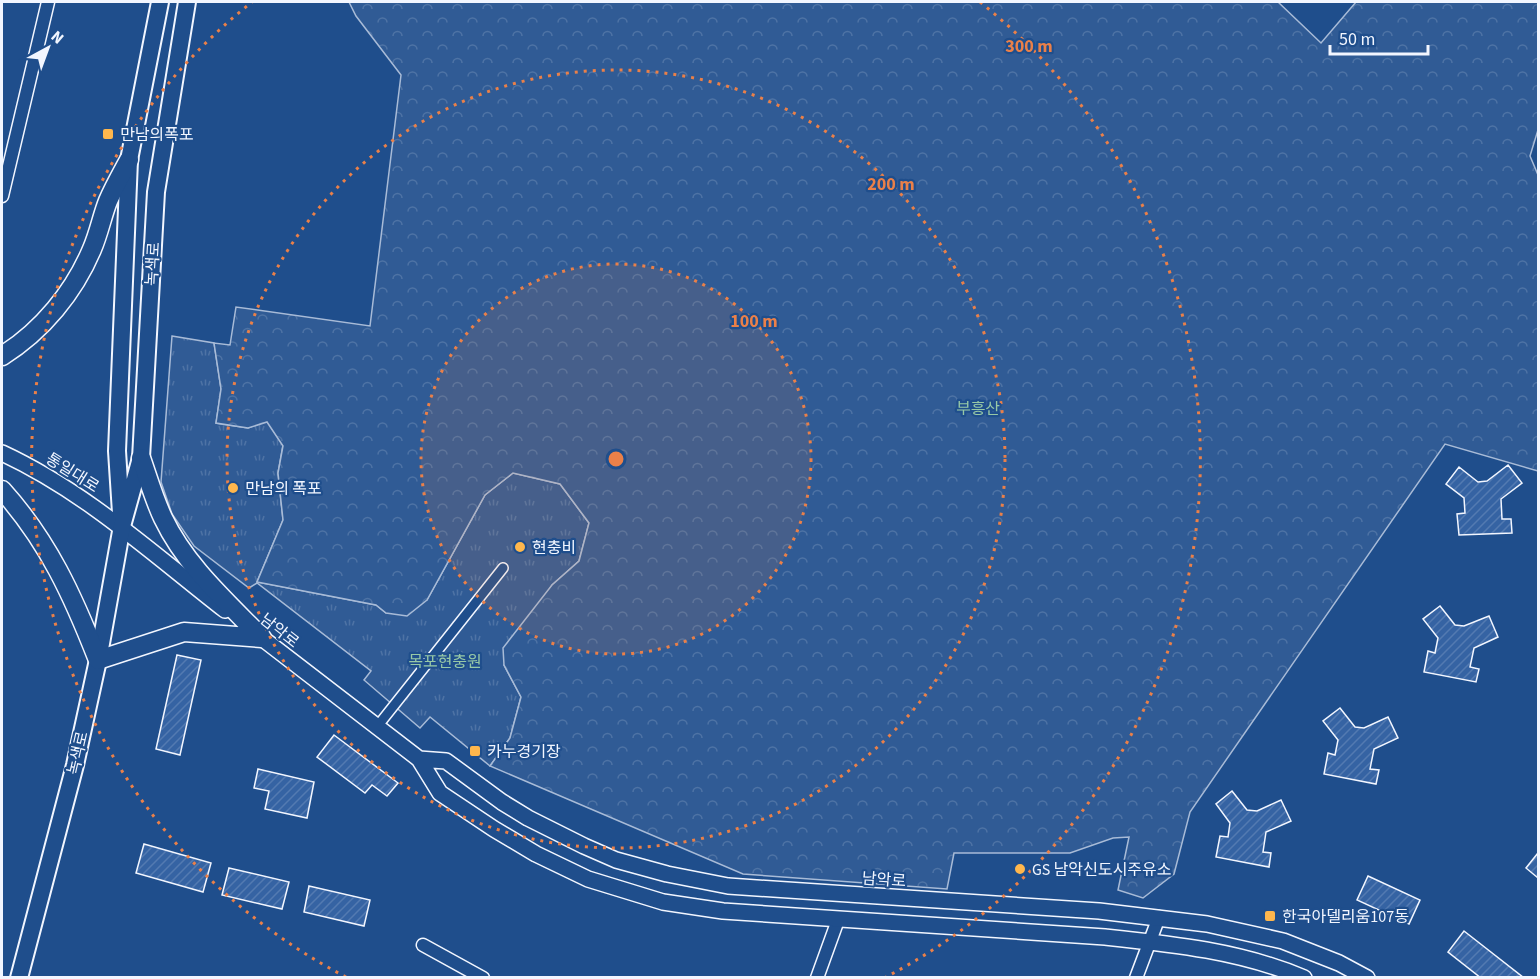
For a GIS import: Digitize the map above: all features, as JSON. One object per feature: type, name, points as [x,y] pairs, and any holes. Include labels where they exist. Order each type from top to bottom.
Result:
[{"type":"main road","name":"녹색로","points":[[122,526],[117,451],[129,160],[160,2]]},
{"type":"main road","name":"녹색로","points":[[18,978],[75,765],[98,660],[122,526],[141,458],[156,192],[187,2]]},
{"type":"main road","points":[[2,356],[46,320],[76,280],[93,248],[109,200],[129,160]]},
{"type":"main road","points":[[141,458],[163,518],[178,544],[198,572],[262,638]]},
{"type":"main road","points":[[2,490],[37,534],[55,563],[75,601],[98,660],[184,632],[262,638]]},
{"type":"street","points":[[2,196],[48,2]]},
{"type":"street","name":"통일대로","points":[[2,453],[50,478],[122,526]]},
{"type":"street","name":"남악로","points":[[122,526],[168,566],[419,759],[440,793],[536,854],[588,879],[663,902],[694,908],[778,916],[1149,941],[1260,962],[1304,978]]},
{"type":"street","points":[[376,728],[503,568]]},
{"type":"street","name":"남악로","points":[[419,759],[446,761],[502,802],[574,841],[616,860],[667,874],[748,888],[1159,917],[1230,928],[1283,941],[1339,963],[1367,978]]},
{"type":"street","points":[[1136,978],[1159,917]]},
{"type":"street","points":[[817,978],[838,920]]},
{"type":"street","points":[[423,945],[483,978]]},
{"type":"green space","name":"부흥산","points":[[349,2],[1278,2],[1321,43],[1356,2],[1538,2],[1538,130],[1530,156],[1538,175],[1538,471],[1445,444],[1190,812],[1174,874],[1143,898],[1118,890],[1129,837],[1113,838],[1070,853],[954,853],[947,889],[743,874],[490,766],[510,738],[521,697],[504,665],[503,648],[552,585],[579,561],[589,523],[560,484],[513,473],[485,495],[427,600],[407,616],[386,613],[376,605],[257,582],[283,520],[278,473],[283,446],[267,422],[248,428],[216,423],[221,389],[214,343],[230,345],[236,307],[370,326],[401,75],[356,16]]},
{"type":"green space","name":"목포현충원","points":[[172,336],[214,343],[221,389],[216,423],[248,428],[267,421],[283,445],[278,473],[283,520],[257,582],[376,605],[386,613],[427,600],[485,495],[513,473],[560,484],[589,523],[579,561],[552,585],[504,665],[521,697],[510,738],[490,766],[430,717],[420,728],[364,680],[371,671],[257,583],[249,588],[194,546],[172,514],[161,482]]},
{"type":"building","points":[[1508,465],[1522,483],[1501,499],[1502,519],[1511,519],[1512,533],[1459,535],[1457,514],[1465,513],[1464,498],[1446,484],[1459,467],[1478,482],[1487,481]]},
{"type":"building","points":[[1440,606],[1455,625],[1464,626],[1489,616],[1498,637],[1474,648],[1470,667],[1479,669],[1476,682],[1424,672],[1428,651],[1435,653],[1438,638],[1423,619]]},
{"type":"building","points":[[177,655],[201,660],[180,755],[156,749]]},
{"type":"building","points":[[1340,708],[1355,727],[1364,728],[1388,717],[1398,738],[1374,749],[1370,769],[1379,770],[1376,784],[1324,774],[1328,753],[1335,755],[1338,740],[1323,721]]},
{"type":"building","points":[[334,735],[398,783],[387,796],[372,785],[365,793],[317,757]]},
{"type":"building","points":[[258,769],[314,782],[307,818],[265,809],[269,791],[254,788]]},
{"type":"building","points":[[1232,791],[1247,810],[1257,811],[1281,800],[1291,821],[1266,832],[1263,852],[1271,853],[1269,867],[1216,857],[1220,836],[1228,837],[1230,823],[1216,804]]},
{"type":"building","points":[[144,844],[211,863],[203,892],[136,873]]},
{"type":"building","points":[[1538,853],[1538,878],[1526,868]]},
{"type":"building","points":[[229,868],[289,882],[282,909],[222,895]]},
{"type":"building","points":[[1368,876],[1420,900],[1409,924],[1357,900]]},
{"type":"building","points":[[309,886],[370,900],[364,926],[304,912]]},
{"type":"building","points":[[1464,931],[1524,978],[1481,978],[1448,952]]},
{"type":"place","name":"만남의폭포","points":[[108,134]]},
{"type":"place","name":"만남의 폭포","points":[[233,488]]},
{"type":"place","name":"현충비","points":[[520,547]]},
{"type":"place","name":"카누경기장","points":[[475,751]]},
{"type":"place","name":"GS 남악신도시주유소","points":[[1020,869]]},
{"type":"place","name":"한국아델리움107동","points":[[1270,916]]}]
